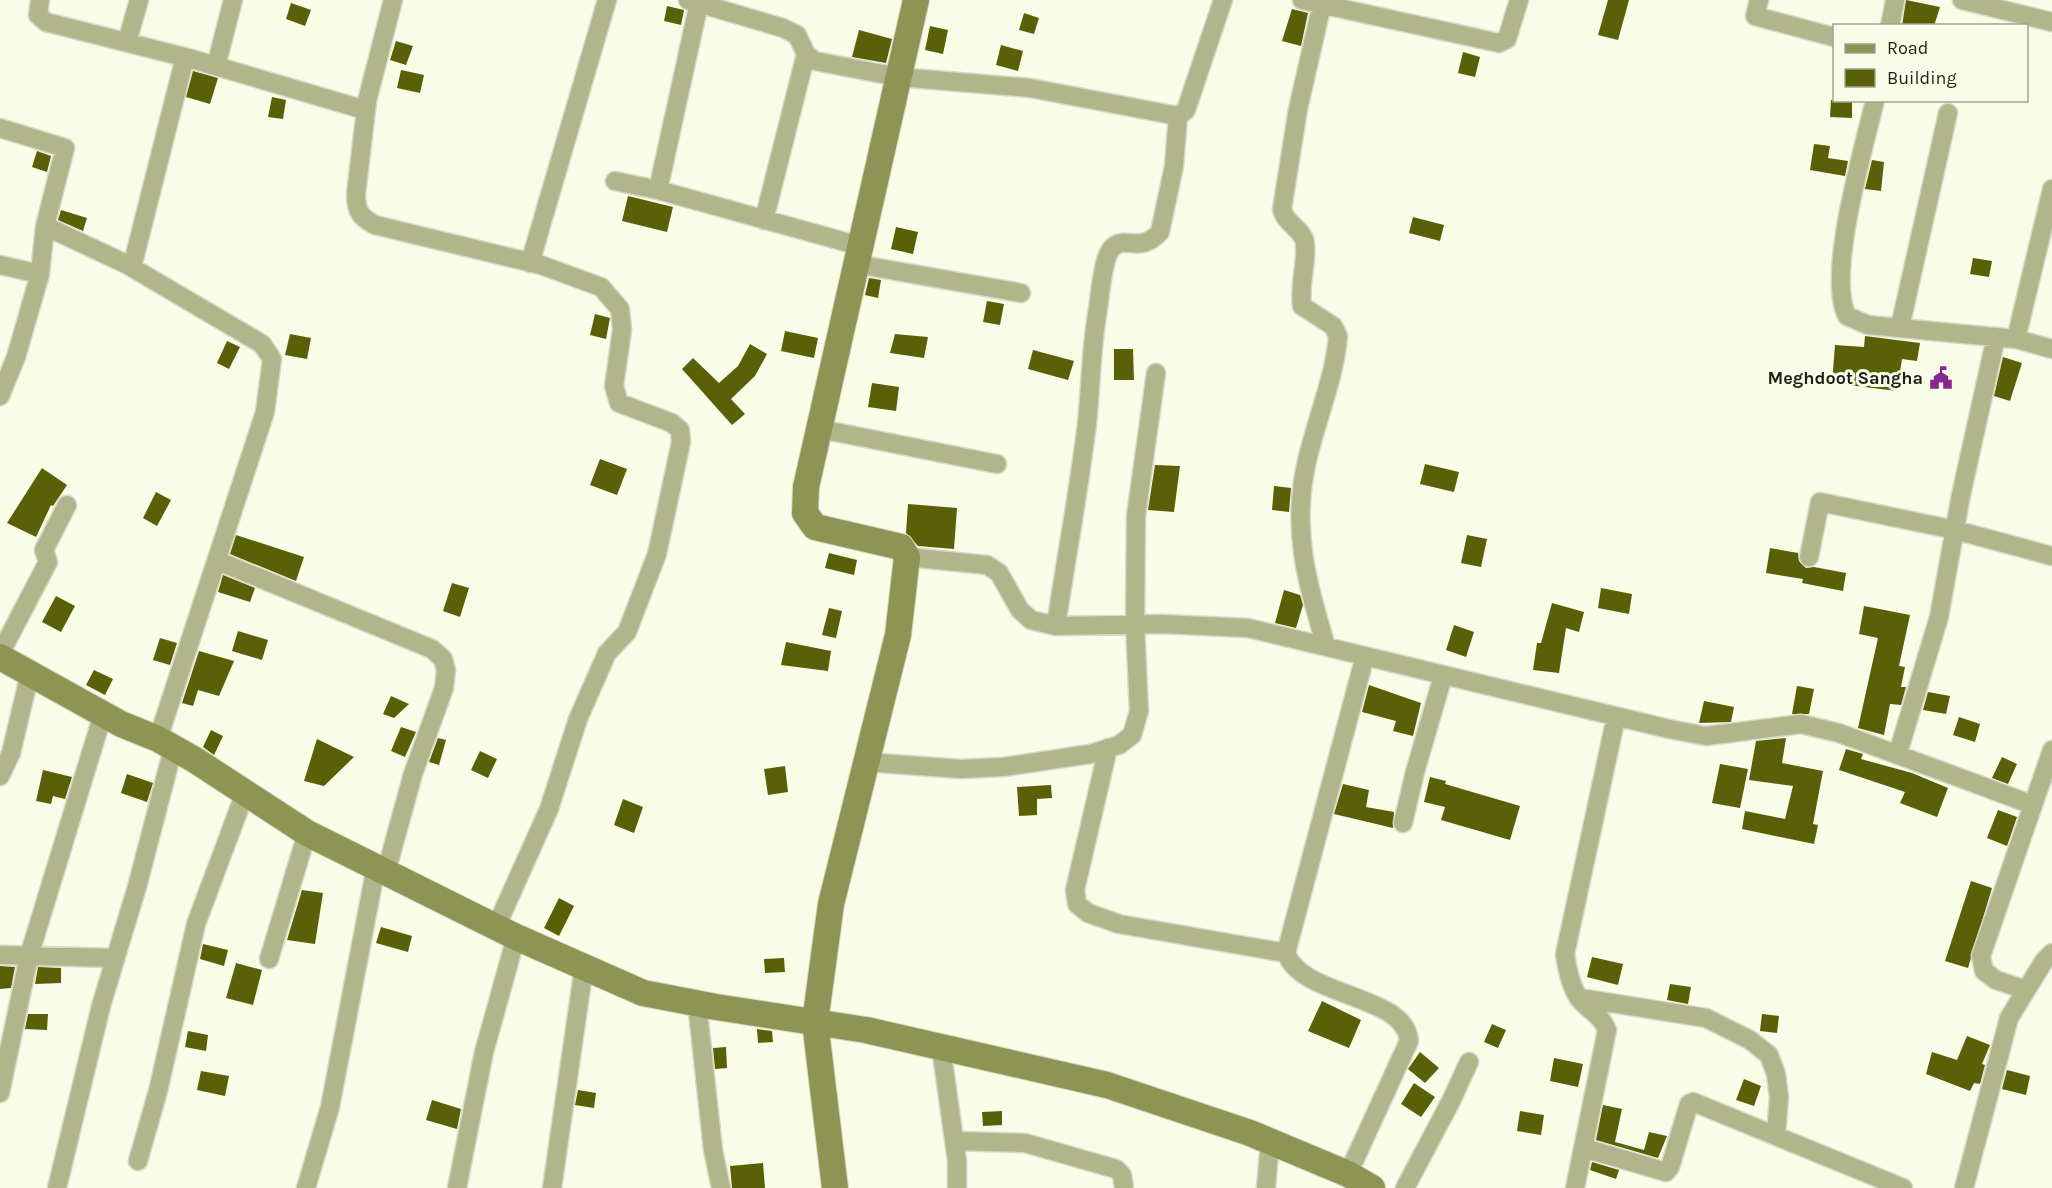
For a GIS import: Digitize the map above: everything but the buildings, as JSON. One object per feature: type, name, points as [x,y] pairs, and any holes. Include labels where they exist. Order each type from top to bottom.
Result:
[{"type":"street","points":[[40,0],[38,15],[45,22],[102,39],[127,42],[185,57],[365,110]]},
{"type":"street","points":[[127,42],[139,0]]},
{"type":"street","points":[[216,66],[233,0]]},
{"type":"street","points":[[393,0],[365,110],[356,194],[356,208],[362,218],[375,225],[530,262],[601,287],[620,309],[622,330],[614,386],[618,403],[672,423],[680,430],[681,442],[653,565],[627,632],[607,653],[578,719],[506,932],[457,1188]]},
{"type":"street","points":[[530,262],[608,0]]},
{"type":"street","points":[[836,1188],[815,1022],[831,904],[898,635],[907,556],[901,548],[815,527],[807,518],[806,487],[916,0]]},
{"type":"street","points":[[1056,626],[1087,423],[1094,328],[1105,266],[1111,248],[1119,243],[1143,245],[1153,240],[1161,232],[1173,166],[1178,116],[1186,110],[1224,0]]},
{"type":"street","points":[[1302,0],[1499,43],[1507,39],[1519,0]]},
{"type":"street","points":[[1759,0],[1755,16],[1833,37]]},
{"type":"street","points":[[1890,24],[1895,0]]},
{"type":"street","points":[[1962,0],[2001,5],[2052,22]]},
{"type":"street","points":[[658,190],[693,2],[790,31],[797,35],[806,54],[815,61],[898,77],[1030,88],[1178,116]]},
{"type":"street","points":[[1322,4],[1298,109],[1281,208],[1284,219],[1301,234],[1305,243],[1300,292],[1302,306],[1333,327],[1338,336],[1306,464],[1299,519],[1306,577],[1326,646]]},
{"type":"street","points":[[764,219],[806,54]]},
{"type":"street","points":[[132,267],[185,57]]},
{"type":"street","points":[[1875,102],[1848,223],[1841,274],[1841,304],[1847,316],[1868,325],[2016,339],[2052,350]]},
{"type":"street","points":[[1900,327],[1948,113]]},
{"type":"street","points":[[0,128],[65,148],[45,226],[40,274],[16,357],[0,396]]},
{"type":"street","points":[[615,182],[658,190],[764,219],[858,255],[1021,293]]},
{"type":"street","points":[[2016,339],[2052,189]]},
{"type":"street","points":[[45,226],[132,267],[262,344],[272,359],[265,412],[218,561],[166,744],[137,887],[113,958],[57,1188]]},
{"type":"street","points":[[0,265],[40,274]]},
{"type":"street","points":[[1898,753],[1939,617],[1996,337]]},
{"type":"street","points":[[865,762],[962,769],[1014,765],[1090,754],[1108,748],[1132,735],[1138,711],[1135,624],[1136,516],[1156,373]]},
{"type":"street","points":[[820,429],[997,464]]},
{"type":"street","points":[[1809,557],[1820,502],[1955,530],[2052,556]]},
{"type":"street","points":[[67,505],[44,550],[48,562],[0,655],[103,714],[195,760],[307,833],[506,932],[643,993],[866,1030],[1107,1085],[1270,1142],[1348,1174],[1371,1188]]},
{"type":"street","points":[[907,556],[987,565],[1005,581],[1020,610],[1031,620],[1056,626],[1135,624],[1248,628],[1616,717],[1706,736],[1801,724],[1839,733],[1898,753],[2033,805]]},
{"type":"street","points":[[218,561],[421,644],[443,659],[446,670],[444,688],[381,869],[330,1107],[306,1188]]},
{"type":"street","points":[[1348,1174],[1409,1041],[1408,1030],[1400,1022],[1363,1001],[1304,977],[1290,965],[1286,953],[1365,656]]},
{"type":"street","points":[[0,776],[11,753],[30,673]]},
{"type":"street","points":[[1403,823],[1415,772],[1443,676]]},
{"type":"street","points":[[0,1093],[29,956],[103,714]]},
{"type":"street","points":[[1575,1188],[1607,1030],[1598,1014],[1578,998],[1567,970],[1565,954],[1616,717]]},
{"type":"street","points":[[1108,748],[1075,890],[1077,904],[1088,913],[1119,924],[1286,953]]},
{"type":"street","points":[[2026,990],[1996,980],[1984,971],[1981,956],[2052,750]]},
{"type":"street","points":[[138,1161],[158,1091],[196,924],[245,793]]},
{"type":"street","points":[[269,959],[307,833]]},
{"type":"street","points":[[1964,1188],[2009,1018],[2052,953]]},
{"type":"street","points":[[0,955],[113,958]]},
{"type":"street","points":[[552,1188],[584,968]]},
{"type":"street","points":[[1578,998],[1706,1018],[1750,1040],[1769,1055],[1776,1074],[1779,1097],[1776,1135]]},
{"type":"street","points":[[707,1005],[713,1150],[721,1188]]},
{"type":"street","points":[[941,1047],[955,1141],[957,1188]]},
{"type":"street","points":[[1405,1188],[1469,1062]]},
{"type":"street","points":[[1584,1148],[1666,1172],[1670,1167],[1689,1104],[1693,1102],[1903,1188]]},
{"type":"street","points":[[955,1141],[1025,1143],[1061,1152],[1116,1169],[1122,1175],[1124,1188]]},
{"type":"street","points":[[1266,1188],[1270,1142]]},
{"type":"place","name":"Meghdoot Sangha","points":[[1941,378]]}]
